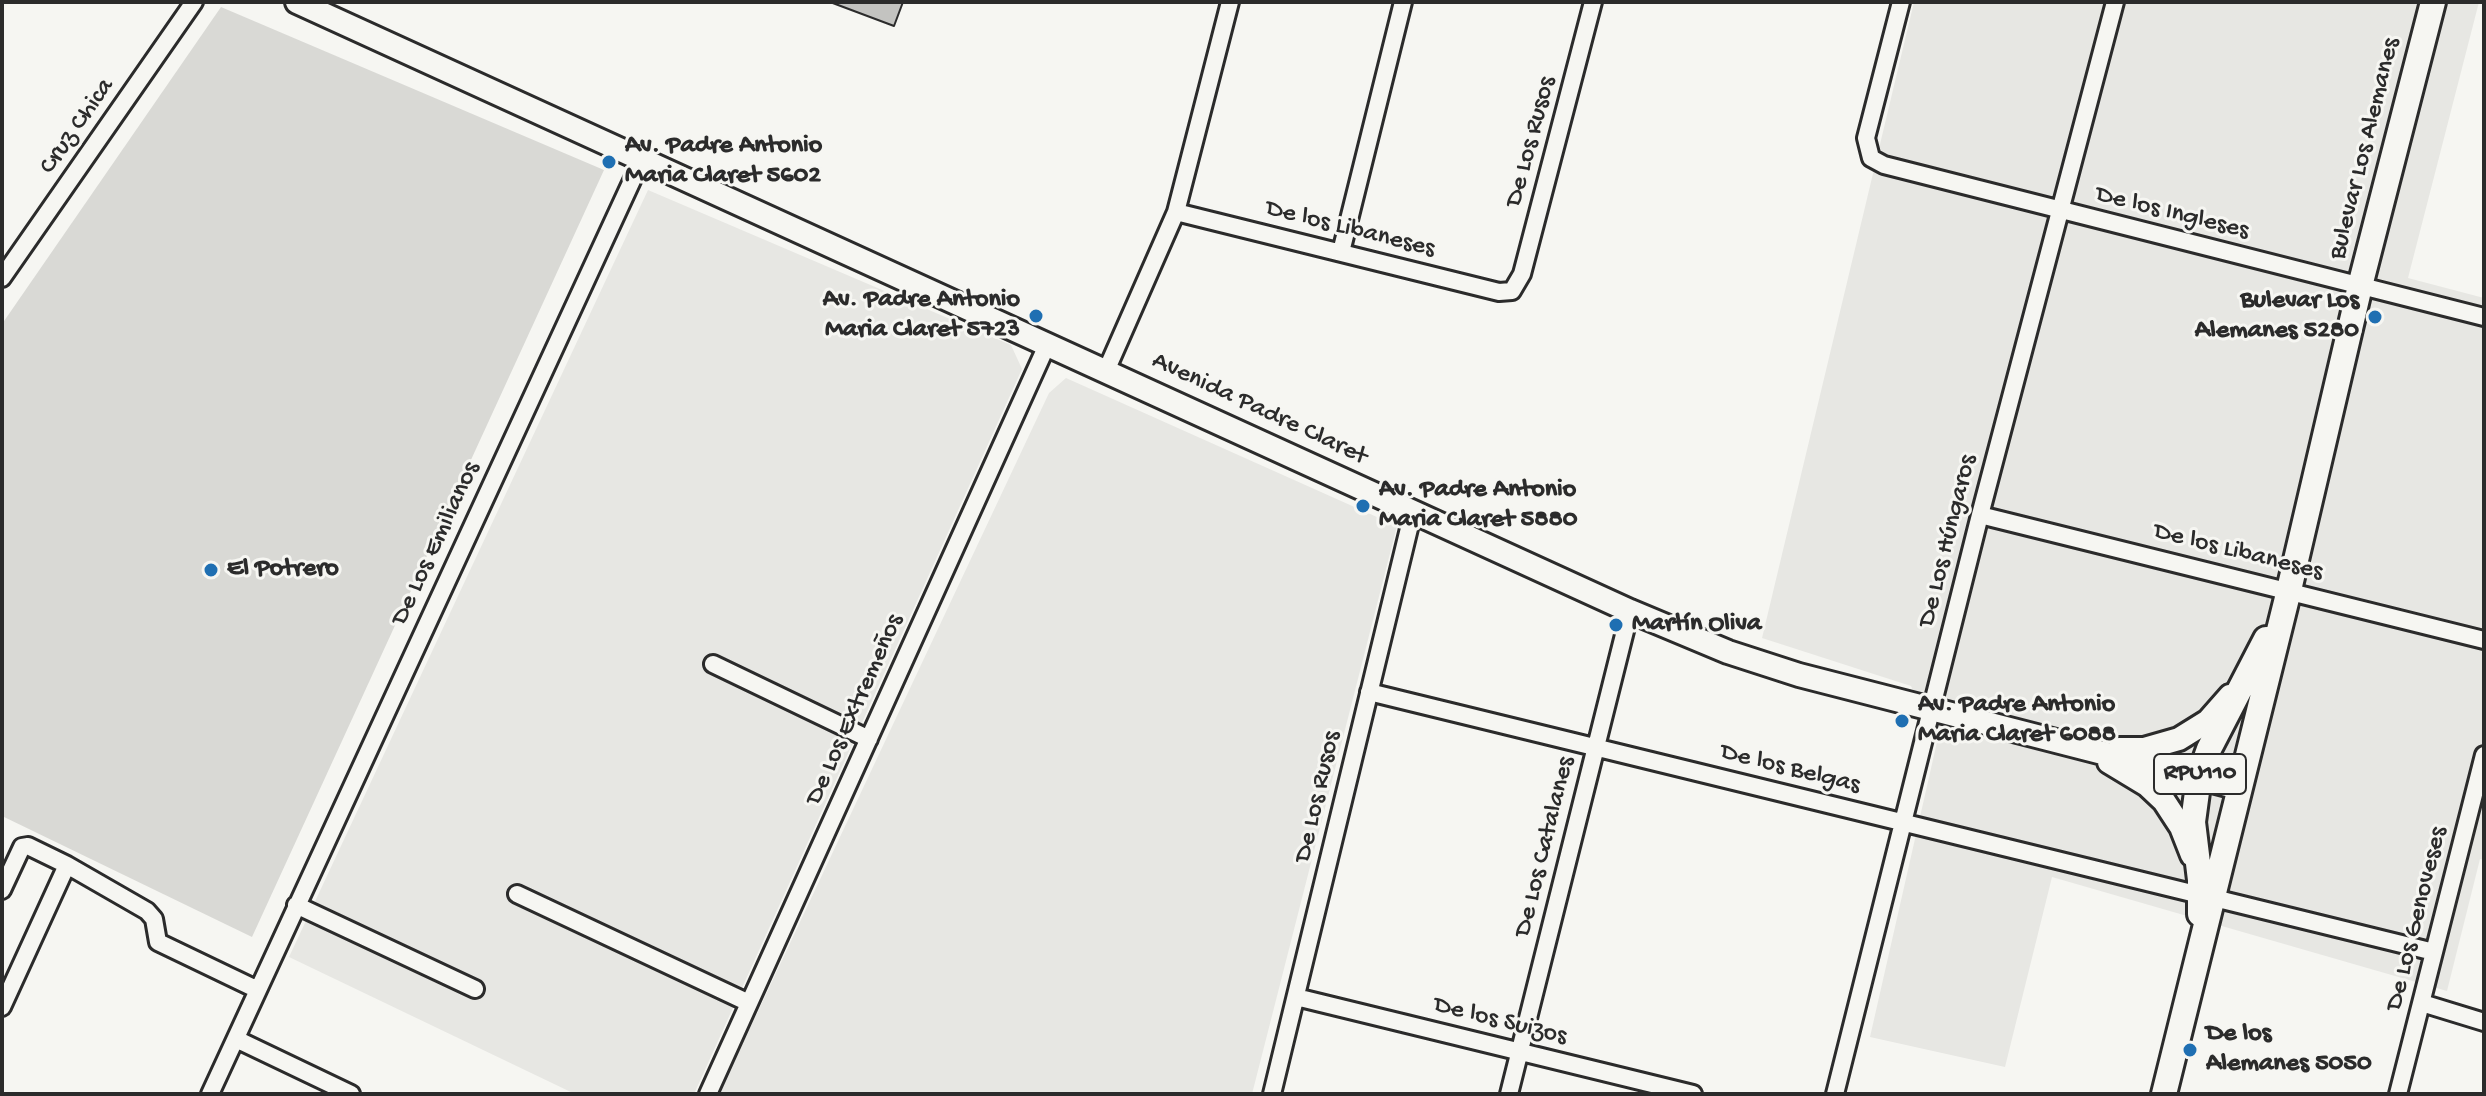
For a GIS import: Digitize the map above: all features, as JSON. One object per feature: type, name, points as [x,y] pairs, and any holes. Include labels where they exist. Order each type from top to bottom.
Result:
[{"type":"main road","points":[[297,2],[642,159]]},
{"type":"main road","name":"Bulevar Los Alemanes","points":[[2164,1094],[2194,972],[2205,891],[2239,788],[2360,286],[2433,2]]},
{"type":"main road","name":"Avenida Padre Claret","points":[[642,159],[1630,611],[1739,656],[2239,788]]},
{"type":"main road","name":"Bulevar Los Alemanes","points":[[2205,891],[2193,822],[2199,777],[2209,749],[2289,590]]},
{"type":"main road","points":[[2064,743],[2134,750],[2164,745],[2208,721],[2247,677]]},
{"type":"main road","points":[[2064,743],[2131,773],[2156,792],[2181,827],[2205,891]]},
{"type":"street","name":"Cruz Chica","points":[[2,278],[194,2]]},
{"type":"street","points":[[1106,371],[1176,212],[1230,2]]},
{"type":"street","points":[[1341,252],[1403,2]]},
{"type":"street","name":"De Los Rusos","points":[[1512,291],[1522,274],[1593,2]]},
{"type":"street","name":"De los Ingleses","points":[[1901,2],[1866,138],[1871,158],[1884,165],[2060,211],[2484,317]]},
{"type":"street","name":"De Los Húngaros","points":[[1835,1094],[1980,515],[2115,2]]},
{"type":"street","name":"De Los Emilianos","points":[[210,1094],[642,159]]},
{"type":"street","name":"De los Libaneses","points":[[1176,212],[1499,292],[1512,291]]},
{"type":"street","name":"De Los Extremeños","points":[[708,1094],[1047,345]]},
{"type":"street","name":"De Los Rusos","points":[[1272,1094],[1413,512]]},
{"type":"street","name":"De los Libaneses","points":[[1980,515],[2484,640]]},
{"type":"street","name":"De Los Catalanes","points":[[1509,1094],[1630,611]]},
{"type":"street","points":[[713,664],[869,739]]},
{"type":"street","name":"De los Belgas","points":[[1369,692],[1902,822],[2205,891],[2434,952]]},
{"type":"street","name":"De Los Genoveses","points":[[2398,1094],[2434,952],[2477,810],[2484,755]]},
{"type":"street","points":[[2,890],[22,847],[28,846],[147,911],[154,919],[158,942],[258,990]]},
{"type":"street","points":[[2,1007],[67,865]]},
{"type":"street","points":[[517,894],[749,1003]]},
{"type":"street","points":[[296,905],[475,989]]},
{"type":"street","name":"De los Suizos","points":[[1296,997],[1693,1094]]},
{"type":"street","points":[[2422,1003],[2484,1022]]},
{"type":"street","points":[[236,1039],[351,1094]]},
{"type":"shaded area","points":[[1914,2],[2479,2],[2408,278],[2484,298],[2484,860],[2480,859],[2447,991],[2052,877],[2005,1067],[1870,1037],[1937,742],[1911,686],[1762,638]]},
{"type":"shaded area","name":"El Potrero","points":[[221,7],[604,170],[252,937],[2,816],[2,324]]},
{"type":"shaded area","points":[[648,190],[1011,345],[1022,369],[694,1094],[575,1094],[289,957]]},
{"type":"shaded area","points":[[1066,378],[1397,526],[1252,1094],[719,1094],[1049,393]]},
{"type":"building","points":[[830,2],[903,2],[894,26]]},
{"type":"place","name":"Av. Padre Antonio Maria Claret 5602","points":[[609,162]]},
{"type":"place","name":"Av. Padre Antonio Maria Claret 5723","points":[[1036,316]]},
{"type":"place","name":"Bulevar Los Alemanes 5280","points":[[2375,317]]},
{"type":"place","name":"Av. Padre Antonio Maria Claret 5880","points":[[1363,506]]},
{"type":"place","name":"El Potrero","points":[[211,570]]},
{"type":"place","name":"Martín Oliva","points":[[1616,625]]},
{"type":"place","name":"Av. Padre Antonio Maria Claret 6088","points":[[1902,721]]},
{"type":"place","name":"De los Alemanes 5050","points":[[2190,1050]]}]
